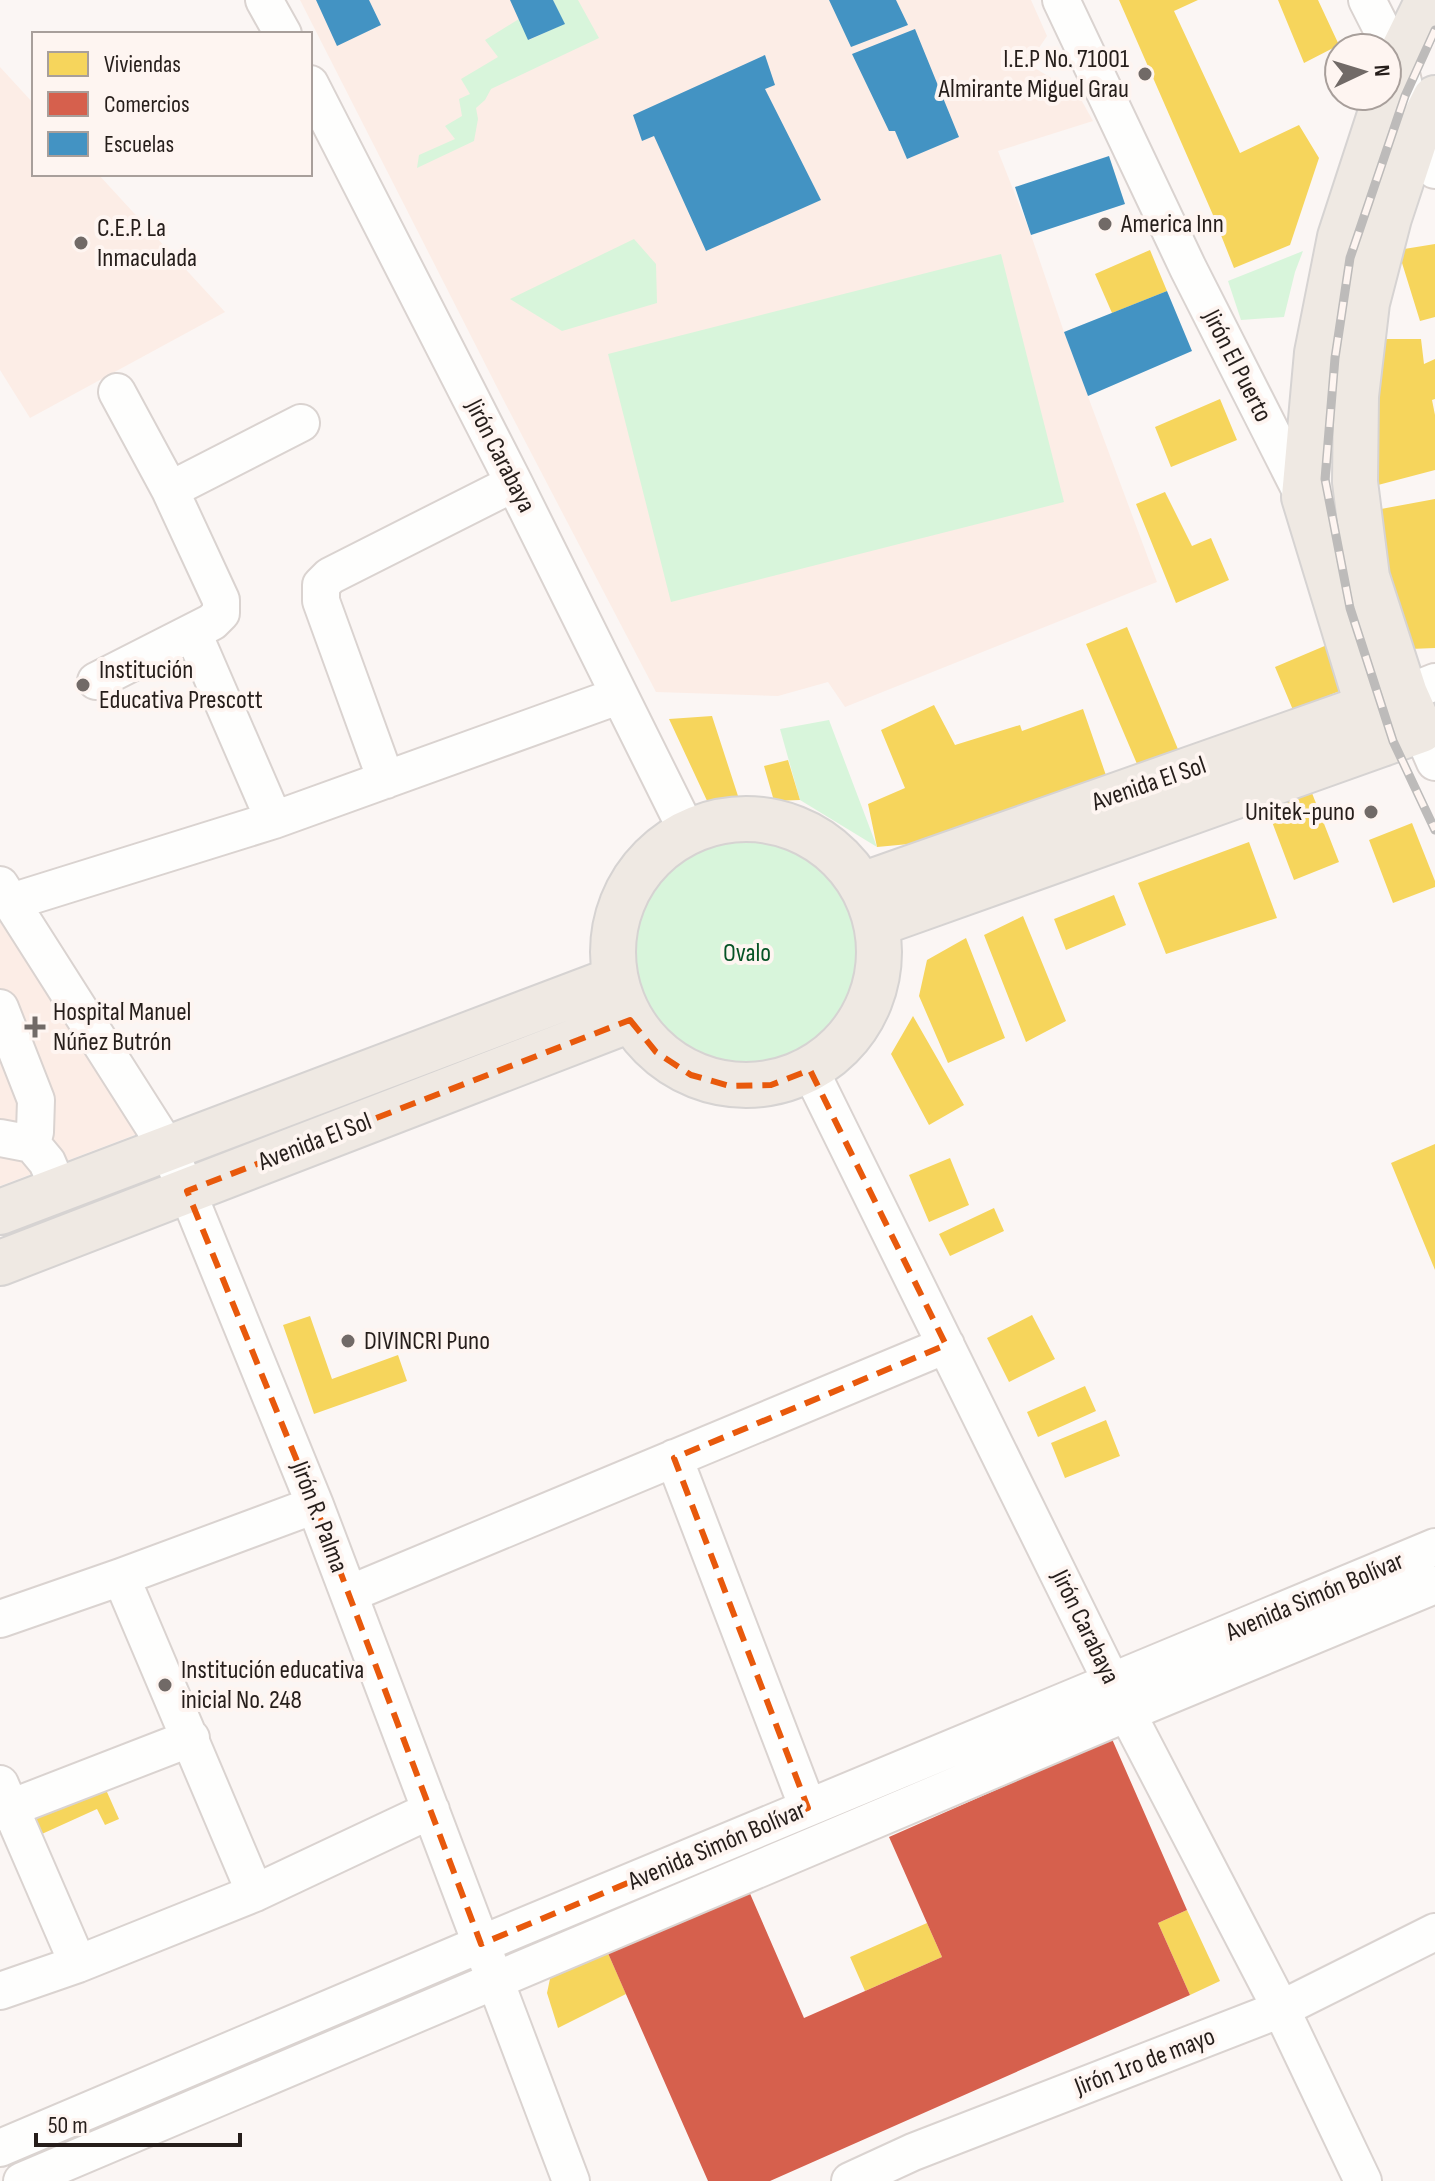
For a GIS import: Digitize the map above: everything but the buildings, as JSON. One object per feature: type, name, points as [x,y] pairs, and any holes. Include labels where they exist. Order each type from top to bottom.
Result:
[{"type":"main road","points":[[1403,55],[1428,0]]},
{"type":"main road","points":[[1304,497],[1317,353],[1340,237],[1381,112]]},
{"type":"main road","points":[[1411,721],[1367,577],[1355,482],[1356,410],[1367,303],[1389,218],[1429,135]]},
{"type":"main road","name":"Jirón El Puerto","points":[[1304,497],[1411,721]]},
{"type":"main road","name":"Avenida El Sol","points":[[869,904],[1411,721]]},
{"type":"main road","points":[[725,819],[765,819],[804,831],[837,853],[869,904],[879,967],[867,1009],[844,1044],[810,1070],[771,1085],[730,1086],[691,1075],[656,1052],[630,1020],[615,979],[613,935],[625,892],[651,856],[687,831],[725,819]]},
{"type":"main road","name":"Avenida El Sol","points":[[0,1212],[615,979]]},
{"type":"main road","name":"Avenida El Sol","points":[[0,1263],[630,1020]]},
{"type":"street","points":[[264,0],[282,32]]},
{"type":"street","name":"Jirón El Puerto","points":[[1061,0],[1188,268],[1304,497]]},
{"type":"street","points":[[1367,0],[1376,32]]},
{"type":"street","points":[[1403,84],[1435,88]]},
{"type":"street","name":"Jirón Carabaya","points":[[312,88],[687,831]]},
{"type":"street","points":[[1403,100],[1429,135]]},
{"type":"street","points":[[96,681],[193,633],[221,613],[221,600],[170,490],[117,392]]},
{"type":"street","points":[[170,490],[301,423]]},
{"type":"street","points":[[386,780],[321,601],[321,585],[330,576],[514,483]]},
{"type":"street","points":[[193,633],[274,820]]},
{"type":"street","points":[[6,893],[274,820],[618,696]]},
{"type":"street","name":"Jirón R. Palma","points":[[6,893],[168,1149],[187,1191],[315,1505],[571,2181]]},
{"type":"street","points":[[0,1008],[36,1100],[35,1132],[16,1141]]},
{"type":"street","name":"Jirón Carabaya","points":[[810,1070],[1119,1697],[1281,2009],[1363,2181]]},
{"type":"street","points":[[16,1141],[47,1162],[59,1190]]},
{"type":"street","points":[[349,1594],[946,1345]]},
{"type":"street","points":[[674,1458],[808,1808]]},
{"type":"street","points":[[0,1619],[315,1505]]},
{"type":"street","name":"Avenida Simón Bolívar","points":[[22,2181],[495,1981],[1119,1697],[1435,1547]]},
{"type":"street","points":[[121,1577],[255,1893]]},
{"type":"street","name":"Avenida Simón Bolívar","points":[[0,2148],[808,1808],[1435,1585]]},
{"type":"street","points":[[78,1964],[3,1801],[191,1738]]},
{"type":"street","points":[[0,1991],[78,1964],[255,1893],[431,1810]]},
{"type":"street","name":"Jirón 1ro de mayo","points":[[850,2181],[920,2167],[1281,2009],[1435,1932]]},
{"type":"highlighted area","points":[[630,1020],[656,1052],[691,1075],[730,1086],[771,1085],[810,1070],[946,1345],[674,1458],[808,1808],[481,1944],[315,1505],[187,1191]]},
{"type":"shaded area","points":[[300,0],[1031,0],[1047,36],[1028,64],[1078,94],[1093,121],[998,151],[1157,582],[845,707],[828,682],[778,696],[656,692]]},
{"type":"shaded area","name":"C.E.P. La Inmaculada","points":[[0,67],[32,102],[32,176],[100,176],[225,312],[30,418],[0,370]]},
{"type":"shaded area","name":"Hospital Manuel Núñez Butrón","points":[[0,922],[140,1133],[0,1186]]},
{"type":"green space","points":[[553,0],[578,0],[599,38],[491,89],[476,108],[478,119],[474,141],[417,168],[419,155],[455,139],[445,126],[462,116],[459,99],[470,94],[461,79],[498,57],[485,40],[519,19],[529,40],[564,24]]},
{"type":"green space","points":[[634,239],[656,264],[657,303],[562,331],[510,299]]},
{"type":"green space","points":[[1303,251],[1284,317],[1241,320],[1228,281]]},
{"type":"green space","points":[[1001,254],[1064,502],[671,602],[608,354]]},
{"type":"green space","points":[[829,720],[877,847],[800,800],[780,729]]},
{"type":"green space","name":"Ovalo","points":[[747,834],[770,836],[792,843],[813,854],[831,869],[846,887],[857,908],[864,930],[864,976],[857,998],[846,1019],[831,1037],[813,1052],[792,1063],[770,1070],[747,1072],[724,1070],[702,1063],[681,1052],[663,1037],[648,1019],[637,998],[630,976],[628,953],[630,930],[637,908],[648,887],[663,869],[681,854],[702,843],[724,836]]},
{"type":"railway","points":[[1435,30],[1405,96],[1350,258],[1335,358],[1325,479],[1350,608],[1393,741],[1435,830]]},
{"type":"place","name":"I.E.P No. 71001 Almirante Miguel Grau","points":[[1145,74]]},
{"type":"place","name":"America Inn","points":[[1105,224]]},
{"type":"place","name":"C.E.P. La Inmaculada","points":[[81,243]]},
{"type":"place","name":"Institución Educativa Prescott","points":[[83,685]]},
{"type":"place","name":"Unitek-puno","points":[[1371,812]]},
{"type":"place","name":"Hospital Manuel Núñez Butrón","points":[[35,1027]]},
{"type":"place","name":"DIVINCRI Puno","points":[[348,1341]]},
{"type":"place","name":"Institución educativa inicial No. 248","points":[[165,1685]]}]
